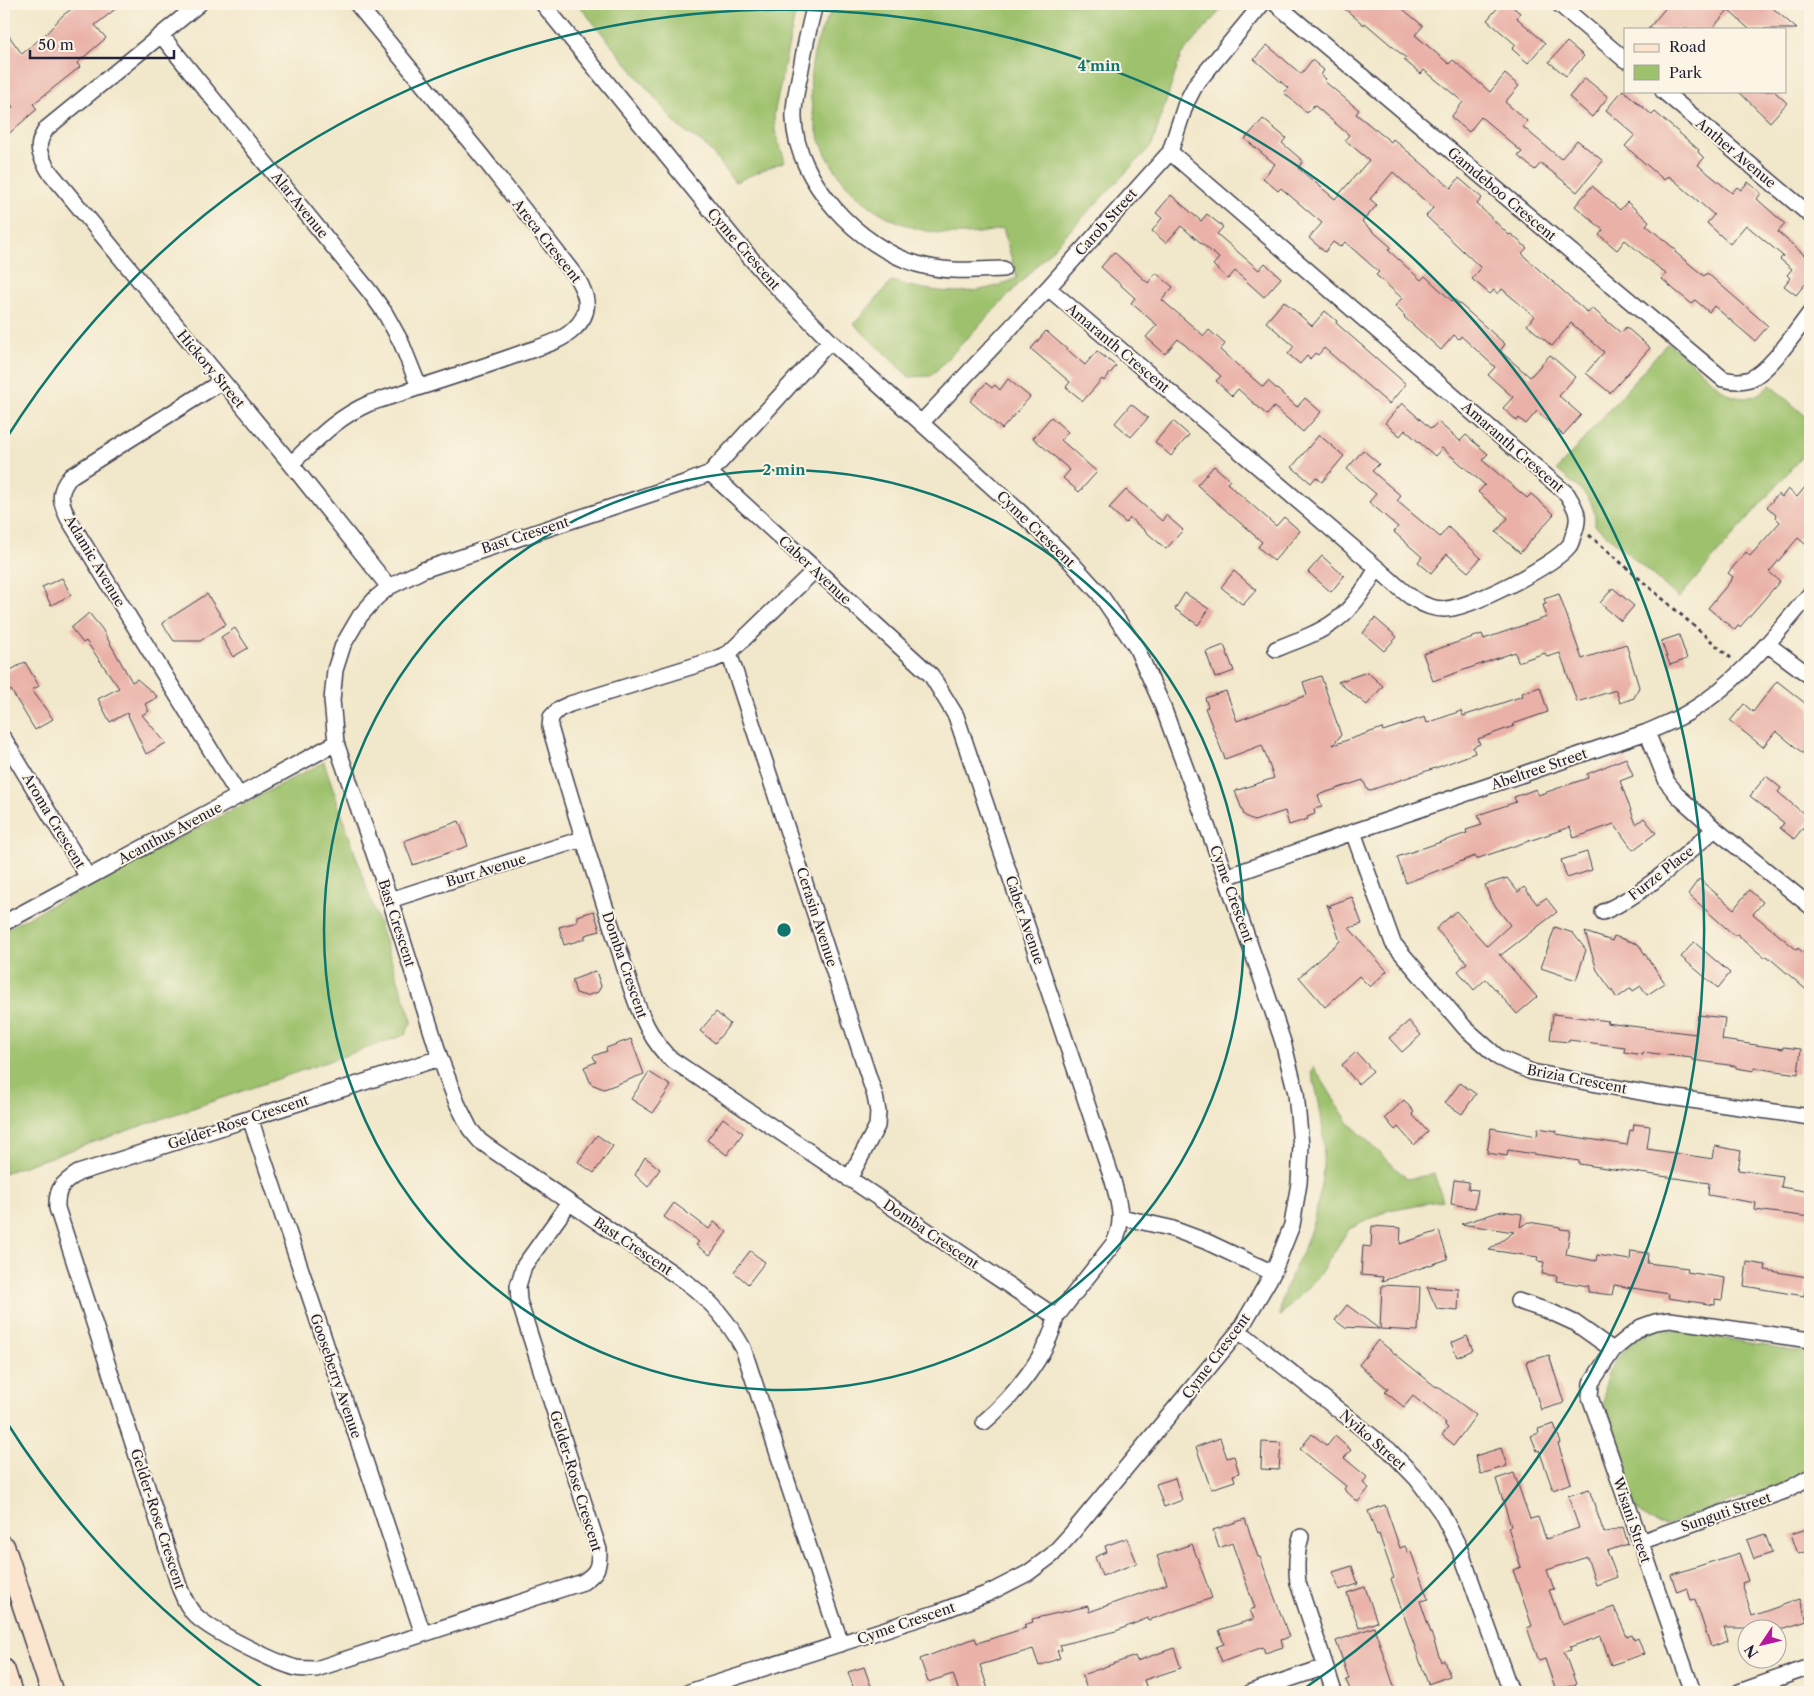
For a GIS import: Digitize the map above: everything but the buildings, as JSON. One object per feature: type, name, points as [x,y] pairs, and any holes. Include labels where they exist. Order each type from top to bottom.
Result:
[{"type":"street","points":[[161,35],[199,4]]},
{"type":"street","name":"Areca Crescent","points":[[290,464],[333,424],[351,412],[562,338],[574,330],[583,319],[588,307],[584,291],[577,278],[484,159],[358,4]]},
{"type":"street","name":"Cyme Crescent","points":[[543,4],[768,278],[830,341],[1020,512],[1099,592],[1118,619],[1136,648],[1161,702],[1226,877],[1283,1042],[1296,1093],[1301,1146],[1299,1184],[1292,1225],[1273,1273],[1238,1331],[1072,1534],[1052,1555],[1028,1573],[989,1594],[841,1644],[689,1692]]},
{"type":"street","points":[[815,4],[795,99],[794,118],[796,138],[810,174],[822,194],[836,211],[870,240],[891,253],[916,264],[949,271],[1003,269]]},
{"type":"street","name":"Carob Street","points":[[922,422],[1048,288],[1170,152],[1183,110],[1196,84],[1262,4]]},
{"type":"street","name":"Gamdeboo Crescent","points":[[1276,4],[1723,379],[1731,381],[1750,378],[1760,372],[1771,362],[1810,313]]},
{"type":"street","points":[[1559,4],[1624,59]]},
{"type":"street","name":"Hickory Street","points":[[161,35],[47,128],[40,138],[38,149],[42,160],[49,171],[389,587]]},
{"type":"street","name":"Alar Avenue","points":[[161,35],[370,292],[402,342],[418,387]]},
{"type":"street","name":"Anther Avenue","points":[[1663,92],[1810,215]]},
{"type":"street","name":"Amaranth Crescent","points":[[1048,288],[1420,603],[1444,609],[1481,598],[1540,569],[1569,546],[1578,525],[1577,509],[1567,494],[1170,152]]},
{"type":"street","name":"Bast Crescent","points":[[830,341],[710,473],[432,567],[389,587],[360,616],[343,645],[335,670],[332,700],[336,743],[390,900],[440,1058],[457,1103],[470,1129],[480,1141],[690,1285],[718,1310],[732,1328],[743,1348],[841,1644]]},
{"type":"street","name":"Adamic Avenue","points":[[221,382],[71,476],[64,484],[60,495],[68,518],[239,796]]},
{"type":"street","name":"Caber Avenue","points":[[710,473],[931,675],[956,716],[1113,1181],[1121,1217],[1119,1232],[1114,1242],[1056,1317],[1052,1332],[1043,1350],[1014,1393],[984,1422]]},
{"type":"street","points":[[1276,649],[1327,627],[1342,616],[1355,604],[1377,568]]},
{"type":"street","name":"Domba Crescent","points":[[815,570],[729,653],[713,660],[570,704],[559,709],[551,716],[550,727],[582,840],[641,1015],[657,1046],[668,1057],[1056,1317]]},
{"type":"street","name":"Abeltree Street","points":[[1226,877],[1647,732],[1689,712],[1744,669],[1810,594]]},
{"type":"street","points":[[1767,644],[1810,676]]},
{"type":"street","name":"Cerasin Avenue","points":[[729,653],[875,1096],[878,1112],[877,1126],[849,1179]]},
{"type":"street","points":[[1647,732],[1667,782],[1679,797],[1715,829],[1810,906]]},
{"type":"street","name":"Aroma Crescent","points":[[4,739],[88,877]]},
{"type":"street","name":"Acanthus Avenue","points":[[4,923],[336,743]]},
{"type":"street","name":"Furze Place","points":[[1603,912],[1640,893],[1715,829]]},
{"type":"street","name":"Brizia Crescent","points":[[1353,832],[1393,943],[1465,1028],[1499,1058],[1532,1072],[1656,1094],[1810,1117]]},
{"type":"street","name":"Burr Avenue","points":[[390,900],[582,840]]},
{"type":"street","name":"Gelder-Rose Crescent","points":[[440,1058],[78,1173],[61,1187],[57,1197],[57,1208],[180,1589],[195,1615],[206,1625],[284,1663],[304,1669],[316,1669],[583,1582],[594,1574],[599,1563],[599,1550],[519,1301],[518,1286],[524,1266],[569,1203]]},
{"type":"street","name":"Gooseberry Avenue","points":[[250,1118],[423,1634]]},
{"type":"street","points":[[1121,1217],[1170,1228],[1205,1241],[1273,1273]]},
{"type":"street","points":[[1518,1301],[1551,1312],[1575,1323],[1613,1350]]},
{"type":"street","name":"Wisani Street","points":[[1693,1692],[1590,1397],[1592,1383],[1613,1350],[1641,1327],[1655,1322],[1670,1320],[1810,1340]]},
{"type":"street","name":"Nyiko Street","points":[[1238,1331],[1389,1450],[1417,1479],[1441,1512],[1459,1547],[1511,1692]]},
{"type":"street","name":"Sunguti Street","points":[[1640,1542],[1785,1491],[1810,1477]]},
{"type":"street","points":[[1301,1537],[1297,1550],[1298,1583],[1334,1692]]},
{"type":"street","points":[[4,1547],[52,1692]]},
{"type":"street","points":[[1251,1692],[1325,1667]]},
{"type":"street","points":[[1739,1692],[1810,1668]]},
{"type":"street","points":[[4,1670],[11,1692]]},
{"type":"path","points":[[1578,525],[1744,669]]},
{"type":"green space","points":[[578,4],[735,4],[742,11],[751,4],[797,4],[774,115],[775,131],[785,161],[735,182],[706,146],[678,126]]},
{"type":"green space","points":[[837,4],[1226,4],[1181,55],[1152,145],[931,376],[909,377],[854,324],[892,281],[923,289],[955,292],[986,289],[1017,278],[1003,228],[969,234],[935,232],[904,224],[875,210],[851,189],[831,163],[817,133],[810,86],[815,48],[824,25]]},
{"type":"green space","points":[[1668,342],[1727,394],[1745,398],[1750,397],[1760,393],[1770,385],[1810,420],[1810,447],[1679,598],[1595,525],[1595,515],[1589,500],[1578,487],[1557,470]]},
{"type":"green space","points":[[324,762],[412,1021],[405,1035],[4,1173],[4,930]]},
{"type":"green space","points":[[1314,1067],[1348,1122],[1407,1179],[1434,1174],[1443,1200],[1389,1210],[1349,1229],[1319,1275],[1280,1316],[1285,1289],[1312,1226],[1321,1183],[1323,1138],[1317,1094],[1311,1072]]},
{"type":"green space","points":[[1660,1328],[1810,1353],[1810,1463],[1799,1474],[1775,1487],[1665,1524],[1652,1521],[1642,1515],[1636,1508],[1628,1490],[1605,1410],[1604,1387],[1608,1374],[1619,1356],[1633,1342]]}]
